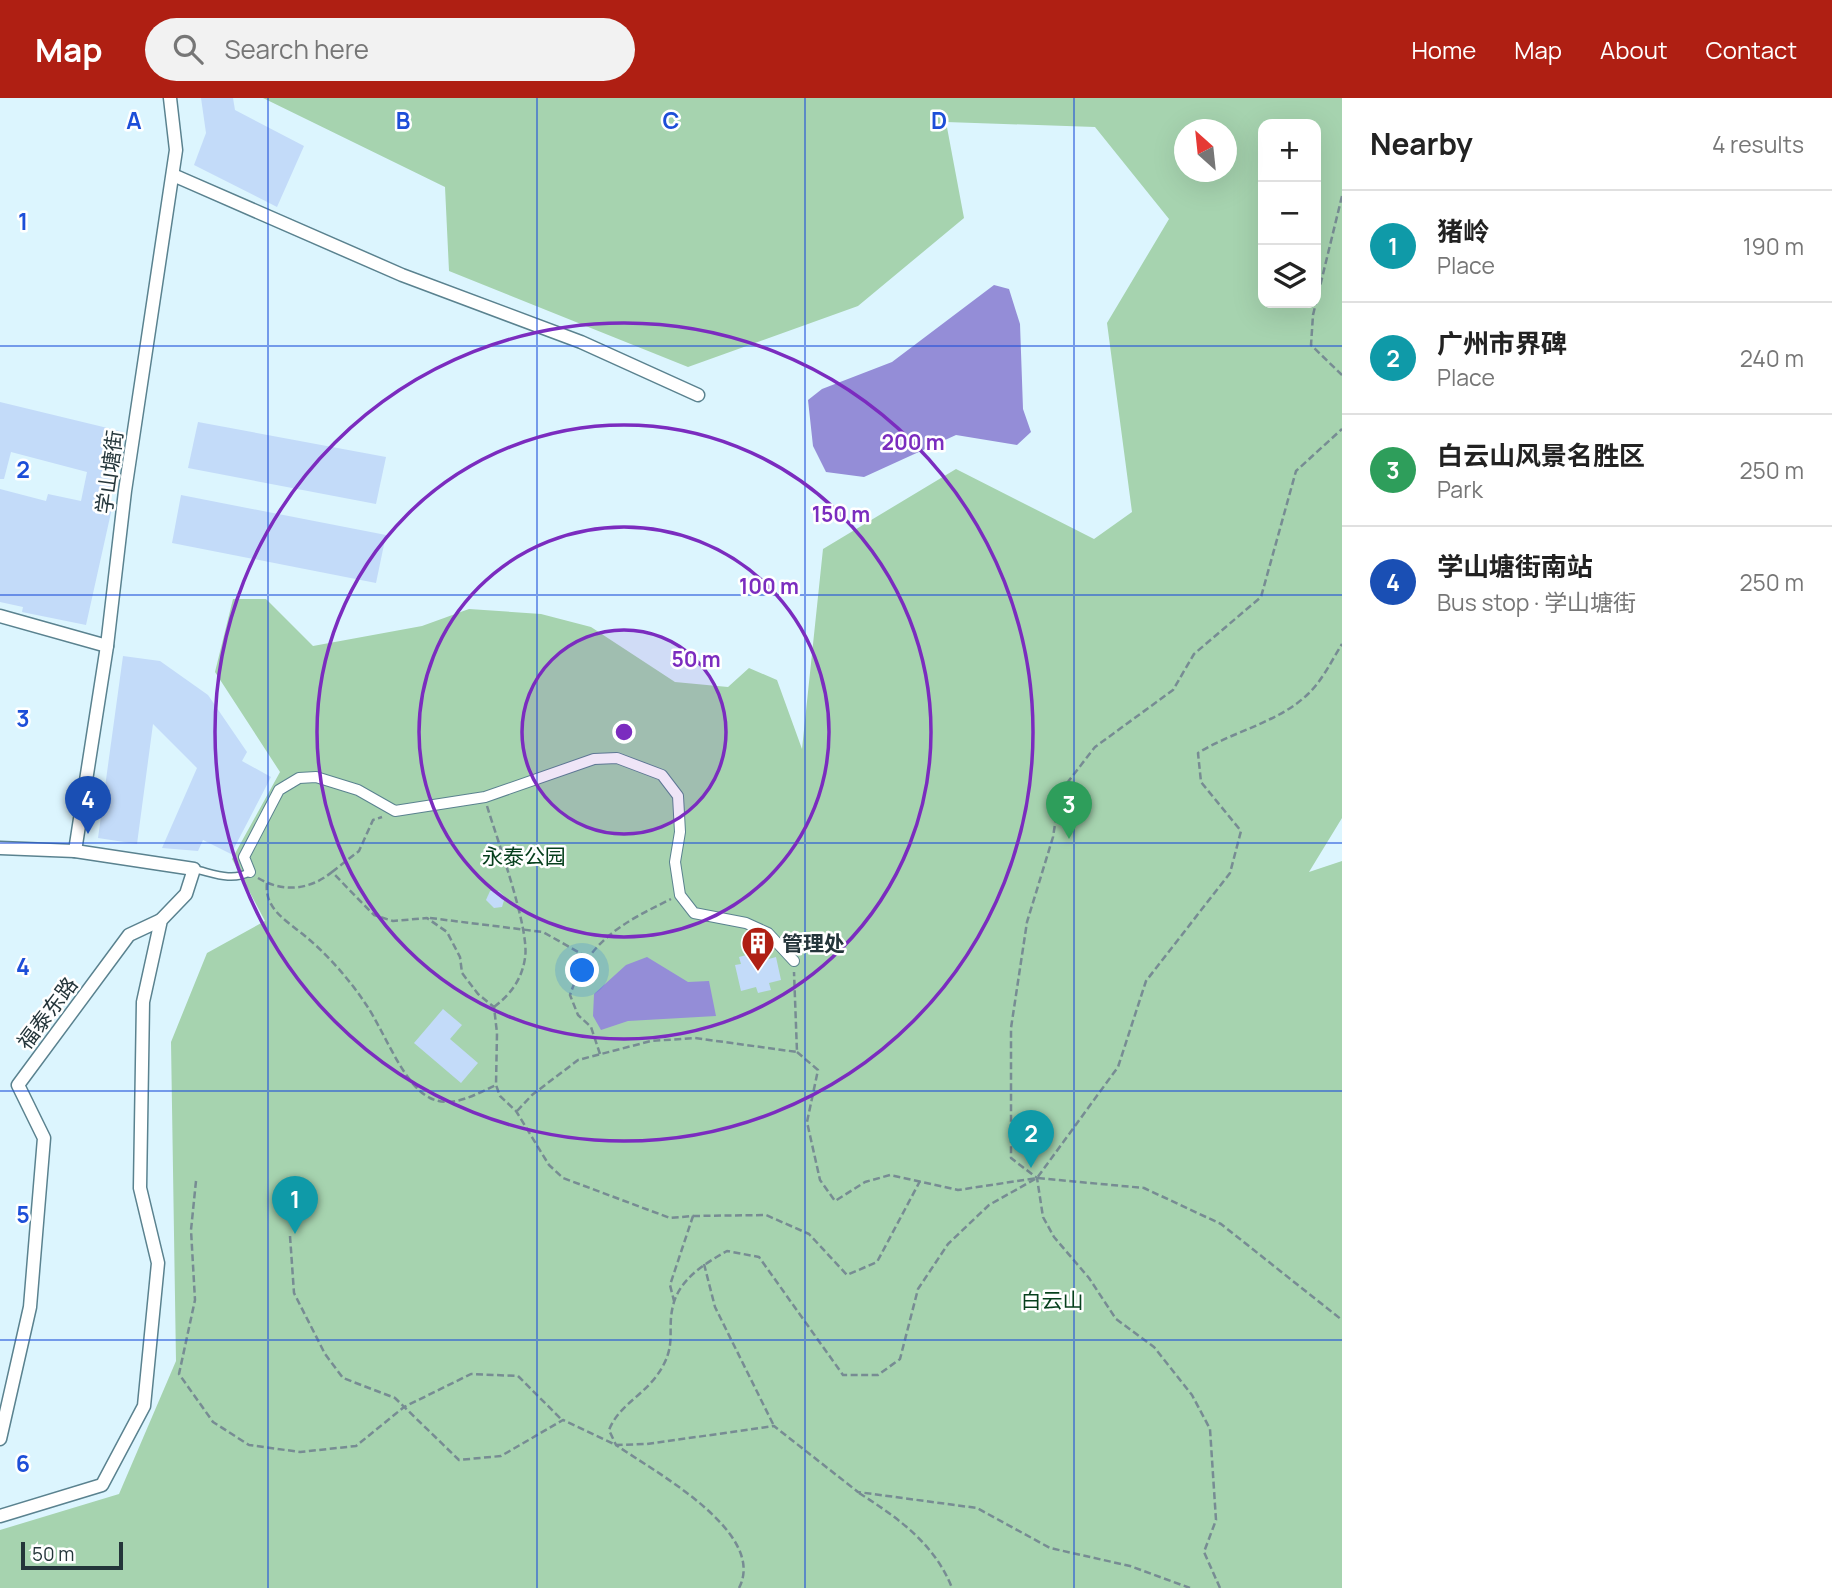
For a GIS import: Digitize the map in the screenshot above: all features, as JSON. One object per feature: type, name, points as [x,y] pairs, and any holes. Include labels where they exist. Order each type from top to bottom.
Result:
[{"type":"street","name":"学山塘街","points":[[75,851],[107,646],[125,491],[173,175],[176,150],[170,98]]},
{"type":"street","points":[[173,175],[402,275],[581,342],[698,395]]},
{"type":"street","points":[[0,617],[107,646]]},
{"type":"street","points":[[250,872],[244,857],[279,790],[299,778],[316,777],[358,790],[395,811],[485,797],[594,759],[617,758],[662,775],[678,796],[680,832],[675,862],[680,895],[694,913],[746,923],[768,933],[794,961]]},
{"type":"street","points":[[0,848],[75,851],[194,869],[186,894],[161,920],[143,1002],[140,1188],[158,1263],[144,1406],[102,1485],[0,1516]]},
{"type":"street","name":"福泰东路","points":[[0,1439],[2,1416],[30,1307],[44,1138],[18,1085],[129,935],[161,920]]},
{"type":"lane","points":[[194,869],[228,877],[240,877],[250,872]]},
{"type":"path","points":[[1342,196],[1313,315],[1311,345],[1342,375]]},
{"type":"path","points":[[1220,1588],[1204,1552],[1216,1520],[1210,1429],[1192,1395],[1154,1347],[1116,1320],[1089,1278],[1054,1237],[1043,1217],[1037,1178],[1011,1158],[1012,1028],[1027,922],[1053,837],[1060,792],[1095,747],[1173,690],[1194,654],[1261,597],[1296,471],[1342,429]]},
{"type":"path","points":[[674,1301],[696,1268],[727,1251],[759,1257],[843,1375],[878,1375],[900,1359],[918,1289],[948,1244],[989,1205],[1037,1178],[1118,1067],[1146,981],[1230,873],[1241,831],[1201,782],[1198,753],[1217,741],[1275,717],[1309,694],[1342,644]]},
{"type":"path","points":[[485,797],[524,931],[526,956],[521,976],[507,997],[494,1007]]},
{"type":"path","points":[[250,872],[267,883],[296,889],[318,884],[359,851],[373,820],[395,811]]},
{"type":"path","points":[[332,872],[374,915],[393,921],[427,918],[542,932],[588,958]]},
{"type":"path","points":[[267,883],[266,896],[274,911],[310,940],[365,1002],[418,1091],[434,1100],[459,1102],[496,1085]]},
{"type":"path","points":[[600,1054],[590,1027],[578,1015],[570,995],[578,971],[599,942],[646,911],[680,895]]},
{"type":"path","points":[[427,918],[447,932],[460,957],[462,973],[478,994],[494,1007],[497,1033],[496,1085],[500,1096],[516,1111],[549,1165],[564,1178],[670,1218],[766,1215],[809,1234],[847,1275],[877,1262],[920,1181]]},
{"type":"path","points":[[794,961],[797,1052]]},
{"type":"path","points":[[516,1111],[532,1095],[578,1060],[651,1041],[695,1038],[797,1052],[818,1070],[807,1122],[820,1180],[835,1201],[865,1182],[890,1175],[958,1190],[1037,1178],[1144,1188],[1221,1224],[1342,1320]]},
{"type":"path","points":[[196,1181],[191,1230],[195,1300],[179,1374],[213,1422],[249,1444],[300,1452],[356,1446],[404,1407],[471,1374],[518,1376],[562,1420],[616,1445],[720,1518],[736,1541],[743,1568],[739,1588]]},
{"type":"path","points":[[616,1445],[609,1430],[614,1417],[655,1378],[672,1347],[674,1301],[670,1285],[693,1216]]},
{"type":"path","points":[[290,1236],[294,1293],[324,1354],[343,1378],[395,1398],[459,1460],[501,1456],[562,1420]]},
{"type":"path","points":[[704,1264],[715,1307],[774,1426],[858,1492],[907,1524],[946,1573],[952,1588]]},
{"type":"path","points":[[616,1445],[647,1444],[774,1426]]},
{"type":"path","points":[[858,1492],[977,1507],[1050,1548],[1130,1566],[1190,1588]]},
{"type":"green space","name":"白云山","points":[[263,98],[1342,98],[1342,818],[1309,872],[1342,861],[1342,1588],[0,1588],[0,1530],[119,1494],[176,1361],[171,1042],[207,953],[265,921],[232,859],[280,772],[215,672],[233,599],[266,599],[313,646],[422,626],[469,609],[541,614],[591,627],[675,682],[728,687],[749,668],[777,680],[802,749],[823,549],[956,469],[1094,539],[1132,512],[1107,323],[1169,219],[1095,127],[946,122],[964,218],[858,306],[688,367],[449,271],[445,187]]},
{"type":"shaded area","points":[[994,285],[1009,289],[1020,324],[1023,409],[1031,432],[1017,445],[956,435],[864,477],[826,472],[813,446],[808,400],[822,389],[892,362]]},
{"type":"shaded area","points":[[647,957],[688,982],[709,981],[716,1016],[628,1021],[601,1030],[593,1016],[594,994],[626,965]]},
{"type":"building","points":[[201,98],[233,98],[235,110],[304,146],[277,207],[194,165],[206,133]]},
{"type":"building","points":[[0,402],[124,432],[107,507],[112,508],[86,625],[22,612],[23,607],[0,602],[0,489],[46,501],[48,494],[81,501],[87,472],[11,452],[4,479],[0,479]]},
{"type":"building","points":[[198,422],[386,457],[376,504],[188,468]]},
{"type":"building","points":[[181,495],[386,535],[376,583],[172,543]]},
{"type":"building","points":[[123,656],[160,661],[208,695],[247,752],[242,761],[271,777],[231,854],[203,840],[198,851],[162,848],[197,768],[153,724],[137,844],[98,838]]},
{"type":"building","points":[[490,891],[499,891],[505,897],[502,907],[494,908],[486,900]]},
{"type":"building","name":"管理处","points":[[762,951],[765,960],[776,957],[781,980],[769,983],[771,990],[758,993],[756,987],[741,991],[735,965],[741,964],[739,957]]},
{"type":"building","points":[[443,1009],[462,1025],[450,1039],[478,1063],[461,1083],[414,1043]]},
{"type":"place","name":"学山塘街南站","points":[[88,834]]},
{"type":"place","name":"白云山风景名胜区","points":[[1069,839]]},
{"type":"place","name":"管理处","points":[[758,973]]},
{"type":"place","name":"广州市界碑","points":[[1031,1168]]},
{"type":"place","name":"猪岭","points":[[295,1234]]},
{"type":"park label","name":"永泰公园","points":[[524,856]]}]
